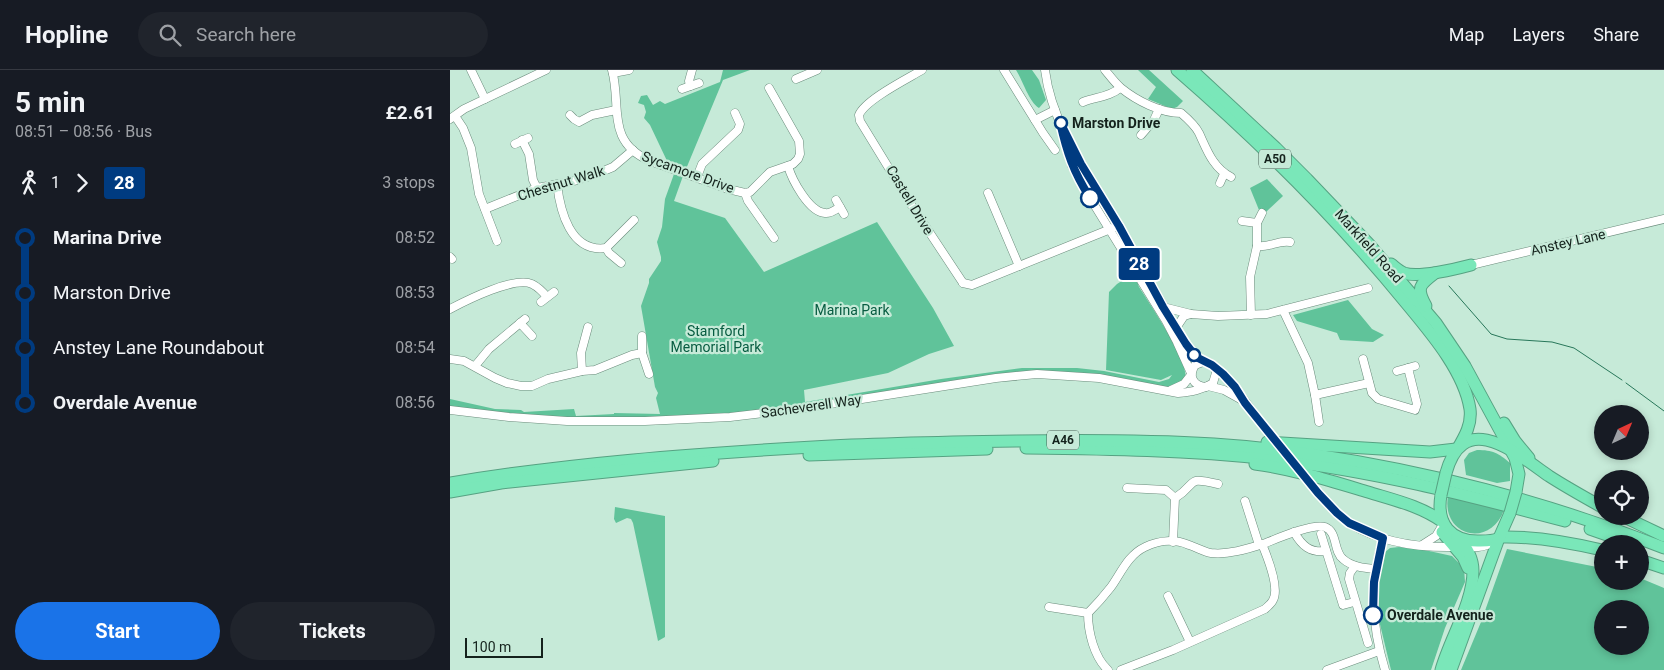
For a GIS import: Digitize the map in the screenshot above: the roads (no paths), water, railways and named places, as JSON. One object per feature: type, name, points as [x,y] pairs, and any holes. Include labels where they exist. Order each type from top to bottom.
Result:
[{"type":"highway","name":"Markfield Road","points":[[1177,70],[1240,126],[1309,193],[1366,254],[1435,340],[1460,379],[1470,410],[1468,429],[1457,449]]},
{"type":"highway","name":"Markfield Road","points":[[1192,70],[1276,148],[1369,244],[1438,326],[1465,366],[1510,450]]},
{"type":"highway","points":[[1369,244],[1398,270],[1406,274],[1437,272],[1471,265]]},
{"type":"highway","points":[[1437,272],[1423,282],[1420,296],[1438,326],[1467,361],[1515,441],[1539,469]]},
{"type":"highway","points":[[1120,439],[1162,437],[1231,439],[1430,452],[1457,449],[1476,440],[1487,440],[1502,445],[1571,490],[1594,503]]},
{"type":"highway","name":"A46","points":[[450,483],[521,472],[684,455],[898,442],[1120,439],[1215,444],[1263,449],[1389,468],[1492,491],[1622,531],[1664,548]]},
{"type":"highway","name":"A46","points":[[450,492],[501,483],[578,474],[701,462],[802,456],[1015,448],[1169,452],[1270,459],[1375,474],[1452,491],[1573,523],[1607,535]]},
{"type":"highway","points":[[1442,525],[1440,512],[1441,495],[1451,458],[1457,449]]},
{"type":"highway","points":[[1451,670],[1498,538],[1510,513],[1516,492],[1518,467],[1510,450]]},
{"type":"highway","points":[[1169,452],[1258,464],[1305,474],[1398,501],[1420,508],[1431,514],[1459,544],[1473,565],[1466,604],[1441,670]]},
{"type":"highway","points":[[1641,525],[1664,536]]},
{"type":"highway","points":[[1459,544],[1465,541],[1532,537],[1553,539],[1594,548]]},
{"type":"highway","points":[[1649,550],[1664,556]]},
{"type":"highway","points":[[1649,563],[1664,568]]},
{"type":"street","points":[[471,70],[485,99]]},
{"type":"street","points":[[497,241],[479,194],[471,148],[463,128],[453,117],[464,109],[530,74],[546,70]]},
{"type":"street","points":[[612,72],[629,70]]},
{"type":"street","points":[[690,86],[689,81],[692,70]]},
{"type":"street","points":[[796,79],[817,70]]},
{"type":"street","name":"Castell Drive","points":[[922,70],[891,88],[865,107],[859,116],[860,121],[961,286],[972,285],[1018,266]]},
{"type":"street","points":[[1004,70],[1042,133],[1055,150]]},
{"type":"street","points":[[1045,70],[1055,110],[1072,153],[1081,164],[1119,226],[1176,328],[1193,354],[1203,362]]},
{"type":"street","points":[[1105,70],[1120,88],[1136,98],[1159,109],[1171,113],[1181,113],[1193,124],[1199,133],[1204,147],[1217,166],[1228,175],[1220,183]]},
{"type":"street","name":"Sycamore Drive","points":[[612,72],[618,124],[621,133],[632,150],[641,157],[728,189],[745,193],[754,188],[770,172],[788,166]]},
{"type":"street","points":[[682,89],[699,83]]},
{"type":"street","points":[[769,88],[794,131],[801,149],[798,159],[788,166],[791,176],[802,194],[814,208],[830,213],[840,207]]},
{"type":"street","points":[[1088,102],[1114,93],[1120,88]]},
{"type":"street","points":[[1141,135],[1154,120],[1159,109]]},
{"type":"street","points":[[570,115],[579,124],[592,115],[616,110]]},
{"type":"street","points":[[1035,120],[1055,110]]},
{"type":"street","points":[[697,177],[702,164],[708,156],[734,136],[744,124],[734,112]]},
{"type":"street","points":[[522,141],[529,154],[536,188]]},
{"type":"street","name":"Chestnut Walk","points":[[485,209],[536,188],[574,181],[613,167],[632,150]]},
{"type":"street","points":[[1072,153],[1072,166],[1178,342],[1192,380],[1196,385],[1224,390],[1245,403]]},
{"type":"street","points":[[1072,166],[1081,164]]},
{"type":"street","points":[[558,184],[563,215],[575,234],[589,246],[606,248],[634,220]]},
{"type":"street","points":[[745,193],[748,201],[774,238]]},
{"type":"street","points":[[988,193],[1018,266],[1119,226]]},
{"type":"street","points":[[1251,315],[1250,277],[1257,246],[1257,224],[1262,213]]},
{"type":"street","name":"Anstey Lane","points":[[1471,265],[1664,219]]},
{"type":"street","points":[[1242,221],[1257,224]]},
{"type":"street","points":[[1257,246],[1271,246],[1285,239]]},
{"type":"street","points":[[606,248],[616,262]]},
{"type":"street","points":[[450,309],[492,291],[523,282],[532,284],[544,300],[554,292]]},
{"type":"street","points":[[1163,307],[1191,314],[1218,316],[1267,314],[1368,288]]},
{"type":"street","points":[[1283,310],[1308,363],[1319,422]]},
{"type":"street","points":[[1176,328],[1184,316],[1191,314]]},
{"type":"street","points":[[475,366],[489,349],[523,321],[532,336]]},
{"type":"street","points":[[582,371],[583,334],[588,327]]},
{"type":"street","points":[[642,336],[642,352],[649,374]]},
{"type":"street","points":[[450,359],[464,361],[495,378],[521,386],[532,386],[548,379],[600,368],[642,352]]},
{"type":"street","points":[[1363,359],[1372,393],[1378,399],[1414,410],[1417,404],[1412,367],[1397,371]]},
{"type":"street","points":[[1169,391],[1184,384],[1191,374],[1194,365],[1208,362],[1235,387],[1245,403],[1318,493],[1349,523],[1383,538],[1401,542],[1422,545],[1459,544]]},
{"type":"street","points":[[1207,387],[1216,378],[1215,368]]},
{"type":"street","name":"Sacheverell Way","points":[[450,410],[567,421],[645,421],[730,417],[798,409],[996,378],[1037,374],[1099,378],[1169,391],[1199,391],[1207,387]]},
{"type":"street","points":[[1315,395],[1369,383]]},
{"type":"street","points":[[1175,498],[1186,490],[1194,480],[1218,484]]},
{"type":"street","points":[[1127,488],[1166,490],[1175,498]]},
{"type":"street","points":[[1173,542],[1175,498]]},
{"type":"street","points":[[1121,670],[1265,609],[1274,599],[1275,588],[1270,564],[1245,501]]},
{"type":"street","points":[[1422,545],[1430,540],[1442,525]]},
{"type":"street","points":[[1108,670],[1101,663],[1088,629],[1088,613],[1111,586],[1129,559],[1144,547],[1165,540],[1187,544],[1210,553],[1231,552],[1261,545],[1294,532],[1317,526],[1326,528],[1332,534],[1343,559],[1355,566],[1376,570]]},
{"type":"street","points":[[1294,532],[1306,548],[1313,552],[1326,551]]},
{"type":"street","points":[[1321,534],[1343,605],[1354,602]]},
{"type":"street","points":[[1383,538],[1376,570],[1373,608],[1375,630],[1385,670]]},
{"type":"street","points":[[1355,566],[1348,579],[1368,643]]},
{"type":"street","points":[[1168,596],[1190,642]]},
{"type":"street","points":[[1049,608],[1088,613]]},
{"type":"street","points":[[1327,670],[1379,650]]},
{"type":"waterway","points":[[1449,286],[1491,334],[1507,339],[1552,342],[1574,348],[1622,380]]},
{"type":"waterway","points":[[1626,383],[1664,411]]},
{"type":"place","name":"Marston Drive","points":[[1061,123]]},
{"type":"place","name":"Overdale Avenue","points":[[1373,615]]},
{"type":"park label","name":"Marina Park","points":[[852,310]]},
{"type":"park label","name":"Stamford Memorial Park","points":[[716,340]]}]
